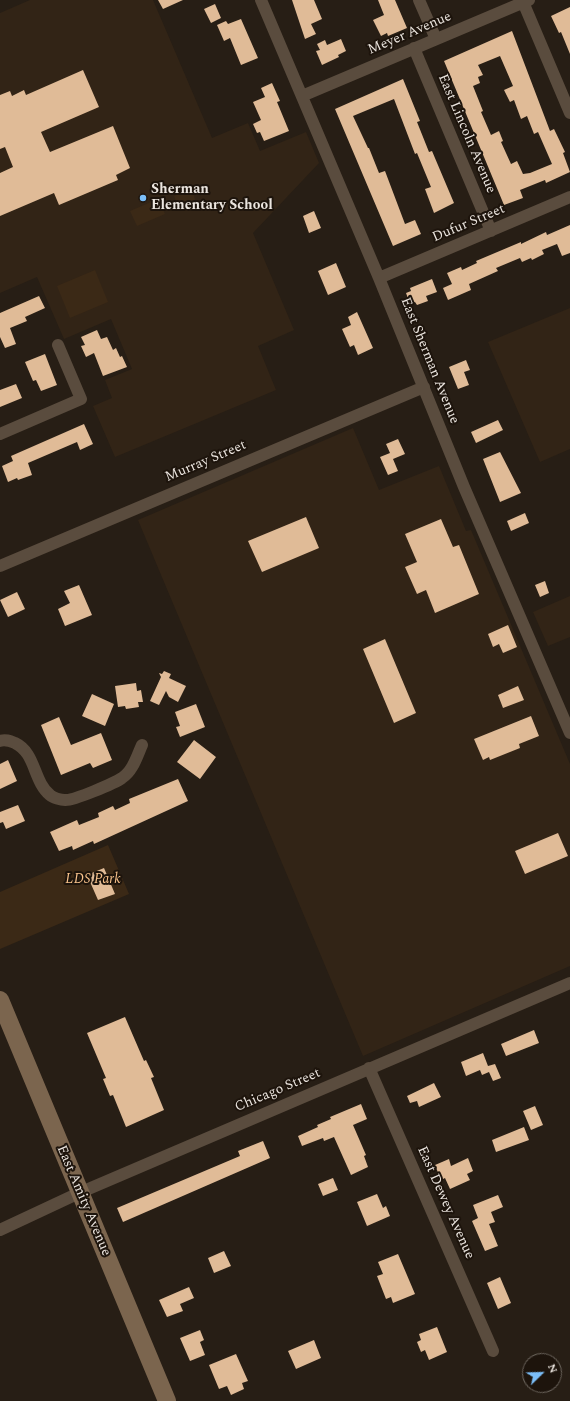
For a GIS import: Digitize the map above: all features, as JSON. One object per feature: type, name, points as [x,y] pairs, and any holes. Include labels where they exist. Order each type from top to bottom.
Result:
[{"type":"main road","name":"East Amity Avenue","points":[[0,1000],[79,1193],[167,1401]]},
{"type":"street","name":"East Sherman Avenue","points":[[261,0],[379,278],[464,486],[570,733]]},
{"type":"street","points":[[419,0],[436,39]]},
{"type":"street","name":"Meyer Avenue","points":[[302,96],[526,1]]},
{"type":"street","points":[[526,1],[570,113]]},
{"type":"street","name":"East Lincoln Avenue","points":[[414,48],[491,231]]},
{"type":"street","name":"Dufur Street","points":[[379,278],[570,197]]},
{"type":"street","points":[[0,434],[81,399],[58,345]]},
{"type":"street","name":"Murray Street","points":[[0,566],[424,387]]},
{"type":"street","points":[[0,741],[10,741],[23,747],[29,756],[42,784],[51,796],[65,801],[122,778],[132,769],[142,744]]},
{"type":"street","name":"Chicago Street","points":[[0,1230],[79,1193],[570,983]]},
{"type":"street","name":"East Dewey Avenue","points":[[369,1068],[493,1351]]},
{"type":"shaded area","name":"Sherman Elementary School","points":[[30,0],[153,0],[212,138],[248,123],[260,151],[306,132],[319,163],[253,233],[294,330],[258,346],[276,390],[115,457],[93,406],[112,398],[105,380],[132,369],[111,319],[64,339],[37,277],[0,293],[0,13]]},
{"type":"shaded area","points":[[570,308],[570,449],[540,462],[488,342]]},
{"type":"shaded area","points":[[353,428],[379,490],[439,466],[466,531],[471,530],[570,764],[570,966],[363,1056],[138,520]]},
{"type":"shaded area","points":[[570,596],[570,637],[548,646],[533,612]]},
{"type":"green space","points":[[192,189],[196,203],[179,210],[174,196]]},
{"type":"green space","points":[[158,199],[165,214],[137,226],[130,211]]},
{"type":"green space","points":[[95,270],[108,302],[70,318],[57,286]]},
{"type":"green space","name":"LDS Park","points":[[108,845],[129,894],[0,949],[0,892]]},
{"type":"building","points":[[158,0],[183,0],[163,9]]},
{"type":"building","points":[[292,0],[314,0],[322,19],[311,24],[316,34],[305,39]]},
{"type":"building","points":[[378,0],[395,0],[407,28],[388,36],[387,33],[381,36],[373,20],[384,15]]},
{"type":"building","points":[[215,4],[221,18],[211,23],[204,9]]},
{"type":"building","points":[[570,7],[570,54],[561,32],[559,33],[551,16]]},
{"type":"building","points":[[241,19],[258,58],[241,65],[230,38],[224,41],[217,25],[226,21],[228,24]]},
{"type":"building","points":[[512,31],[550,131],[554,129],[565,152],[563,153],[570,172],[546,183],[545,180],[520,190],[523,198],[504,205],[444,61]],"holes":[[[500,56],[513,86],[504,90],[510,102],[514,100],[521,119],[527,116],[534,134],[538,132],[552,164],[530,173],[523,174],[517,161],[511,164],[501,142],[503,141],[499,131],[491,135],[481,112],[483,111],[473,86],[480,83],[478,77],[483,75],[478,65]]]},
{"type":"building","points":[[341,39],[346,51],[338,55],[339,57],[322,65],[316,51],[320,50],[317,44],[325,40],[327,45]]},
{"type":"building","points":[[83,70],[99,107],[41,132],[50,152],[113,126],[130,168],[116,175],[118,180],[59,205],[54,193],[0,216],[0,173],[13,167],[5,147],[0,149],[0,95],[10,91],[12,96],[24,90],[26,95]]},
{"type":"building","points":[[403,79],[420,121],[417,122],[429,152],[432,151],[454,203],[434,213],[425,189],[431,187],[417,153],[415,154],[394,99],[353,116],[369,148],[379,173],[385,171],[405,224],[415,220],[421,234],[393,246],[335,109]]},
{"type":"building","points":[[272,83],[280,101],[277,102],[289,131],[264,141],[260,132],[257,133],[253,124],[261,120],[253,102],[265,97],[261,88]]},
{"type":"building","points":[[314,211],[321,228],[309,233],[303,216]]},
{"type":"building","points":[[570,225],[570,253],[562,256],[557,244],[542,250],[544,254],[532,260],[531,258],[522,262],[520,258],[496,268],[498,271],[469,284],[471,290],[448,300],[443,288],[452,284],[447,273],[461,267],[462,270],[477,263],[476,261],[521,242],[521,244],[546,232],[547,235]]},
{"type":"building","points":[[336,263],[346,287],[328,295],[318,271]]},
{"type":"building","points":[[432,279],[437,292],[426,296],[428,301],[417,305],[415,302],[410,304],[406,293],[411,291],[410,288]]},
{"type":"building","points":[[39,296],[45,308],[25,317],[27,321],[10,328],[16,344],[5,348],[0,337],[0,313]]},
{"type":"building","points":[[357,312],[373,348],[358,355],[354,345],[350,347],[342,329],[351,325],[348,317]]},
{"type":"building","points":[[97,330],[101,339],[107,337],[113,350],[116,348],[127,367],[103,376],[94,353],[86,357],[81,346],[85,345],[81,337]]},
{"type":"building","points":[[45,354],[57,385],[41,391],[36,380],[33,381],[25,362]]},
{"type":"building","points":[[466,360],[470,370],[464,372],[469,385],[458,389],[449,367]]},
{"type":"building","points":[[16,384],[22,398],[0,407],[0,390]]},
{"type":"building","points":[[498,420],[503,430],[476,443],[471,432]]},
{"type":"building","points":[[84,424],[93,444],[80,450],[77,442],[28,463],[32,475],[18,480],[17,478],[8,482],[2,466],[13,461],[11,456]]},
{"type":"building","points":[[398,439],[405,454],[393,459],[398,471],[388,475],[380,457],[390,453],[386,444]]},
{"type":"building","points":[[500,452],[521,493],[500,502],[483,459]]},
{"type":"building","points":[[525,513],[529,523],[511,531],[507,521]]},
{"type":"building","points":[[306,517],[319,548],[262,572],[248,541]]},
{"type":"building","points":[[441,519],[453,547],[459,545],[479,594],[435,613],[426,590],[417,594],[405,567],[417,562],[405,534]]},
{"type":"building","points":[[545,581],[549,593],[540,597],[535,585]]},
{"type":"building","points":[[79,585],[92,615],[65,626],[58,609],[70,603],[64,591]]},
{"type":"building","points":[[17,592],[25,609],[8,617],[0,600]]},
{"type":"building","points":[[508,625],[517,647],[503,653],[499,644],[493,647],[488,634]]},
{"type":"building","points":[[385,639],[416,713],[394,723],[363,649]]},
{"type":"building","points":[[164,671],[171,674],[169,678],[186,686],[178,702],[169,697],[166,691],[159,705],[150,701],[161,677],[159,673],[162,674]]},
{"type":"building","points":[[136,683],[137,691],[141,690],[143,702],[138,702],[139,707],[126,709],[125,706],[118,707],[115,686]]},
{"type":"building","points":[[518,686],[524,700],[503,708],[498,695]]},
{"type":"building","points":[[92,694],[114,704],[105,726],[82,716]]},
{"type":"building","points":[[196,704],[205,727],[180,737],[176,727],[180,726],[175,712]]},
{"type":"building","points":[[531,716],[539,736],[519,744],[520,748],[490,760],[489,757],[483,760],[474,739]]},
{"type":"building","points":[[59,717],[71,745],[101,733],[112,760],[93,768],[90,763],[61,775],[41,725]]},
{"type":"building","points":[[194,740],[216,757],[200,779],[177,762]]},
{"type":"building","points":[[8,760],[17,781],[0,789],[0,764]]},
{"type":"building","points":[[178,779],[188,801],[94,844],[93,841],[73,850],[72,846],[59,851],[50,832],[77,820],[79,825],[99,817],[98,813],[113,806],[115,810],[130,803],[129,799]]},
{"type":"building","points":[[18,805],[25,821],[6,829],[3,822],[0,823],[0,812]]},
{"type":"building","points":[[558,833],[568,856],[525,874],[515,851]]},
{"type":"building","points":[[104,868],[115,894],[98,900],[87,875]]},
{"type":"building","points":[[125,1017],[144,1061],[146,1060],[154,1077],[151,1078],[164,1110],[126,1127],[113,1095],[110,1096],[103,1079],[106,1078],[87,1033]]},
{"type":"building","points":[[534,1030],[539,1043],[506,1056],[501,1044]]},
{"type":"building","points":[[483,1053],[488,1066],[495,1064],[501,1078],[493,1081],[489,1072],[482,1075],[480,1070],[466,1076],[461,1062]]},
{"type":"building","points":[[434,1083],[441,1097],[419,1107],[417,1101],[410,1103],[407,1096]]},
{"type":"building","points":[[361,1104],[367,1119],[353,1125],[366,1155],[364,1156],[368,1167],[351,1175],[334,1137],[324,1141],[323,1138],[302,1146],[298,1136],[318,1127],[317,1125],[331,1119],[330,1117]]},
{"type":"building","points":[[535,1106],[543,1125],[531,1130],[523,1111]]},
{"type":"building","points":[[524,1127],[529,1140],[496,1152],[492,1140]]},
{"type":"building","points":[[263,1141],[270,1158],[123,1222],[117,1208],[240,1156],[238,1151]]},
{"type":"building","points":[[468,1158],[473,1171],[467,1174],[470,1180],[450,1189],[445,1178],[441,1180],[435,1165],[449,1159],[451,1166]]},
{"type":"building","points":[[333,1178],[338,1190],[323,1196],[318,1184]]},
{"type":"building","points":[[377,1194],[383,1208],[386,1206],[390,1216],[367,1226],[357,1202]]},
{"type":"building","points":[[498,1195],[503,1207],[491,1212],[495,1222],[489,1224],[498,1246],[485,1251],[472,1221],[478,1218],[473,1205]]},
{"type":"building","points":[[224,1251],[231,1266],[214,1273],[208,1258]]},
{"type":"building","points":[[398,1254],[415,1294],[393,1303],[391,1297],[386,1299],[377,1276],[383,1274],[378,1262]]},
{"type":"building","points":[[500,1277],[511,1303],[498,1309],[487,1283]]},
{"type":"building","points":[[189,1287],[194,1298],[180,1304],[183,1311],[167,1317],[159,1300]]},
{"type":"building","points":[[437,1327],[447,1352],[429,1360],[425,1350],[421,1352],[417,1342],[421,1340],[419,1334]]},
{"type":"building","points":[[200,1330],[204,1340],[200,1342],[205,1355],[190,1361],[180,1338]]},
{"type":"building","points":[[314,1340],[321,1358],[296,1369],[288,1351]]},
{"type":"building","points":[[236,1354],[248,1381],[242,1383],[244,1389],[231,1395],[227,1386],[219,1389],[209,1365]]},
{"type":"place","name":"Sherman Elementary School","points":[[143,198]]}]
